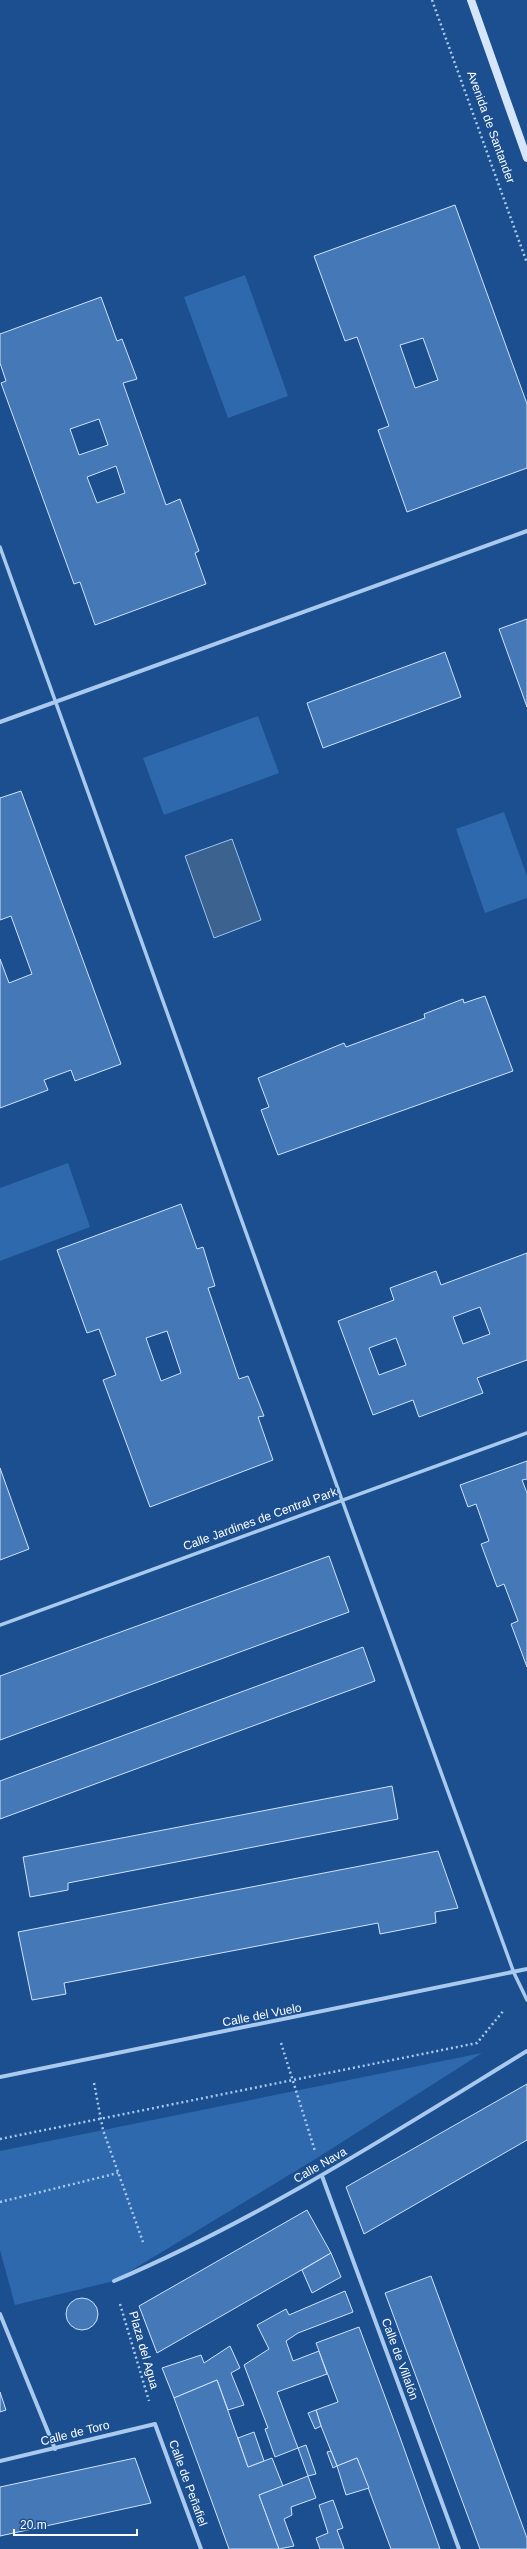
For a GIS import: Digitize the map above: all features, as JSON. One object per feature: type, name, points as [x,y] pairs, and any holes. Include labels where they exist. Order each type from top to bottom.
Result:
[{"type":"main road","name":"Avenida de Santander","points":[[471,0],[527,158]]},
{"type":"street","points":[[0,722],[527,531]]},
{"type":"street","points":[[0,547],[342,1500],[514,1974],[527,2000]]},
{"type":"street","name":"Calle Jardines de Central Park","points":[[0,1625],[527,1433]]},
{"type":"street","name":"Calle del Vuelo","points":[[0,2076],[514,1974],[527,1969]]},
{"type":"street","name":"Calle Nava","points":[[114,2281],[151,2265],[322,2176],[527,2051]]},
{"type":"street","name":"Calle de Villalón","points":[[322,2176],[459,2549]]},
{"type":"street","points":[[0,2314],[55,2449]]},
{"type":"street","name":"Calle de Toro","points":[[0,2461],[156,2424]]},
{"type":"street","name":"Calle de Peñafiel","points":[[156,2424],[201,2549]]},
{"type":"path","name":"Avenida de Santander","points":[[432,0],[527,263]]},
{"type":"path","points":[[0,2139],[477,2043],[509,2004]]},
{"type":"path","points":[[275,2022],[322,2176]]},
{"type":"path","points":[[90,2059],[101,2119],[118,2173],[151,2265]]},
{"type":"path","points":[[0,2202],[118,2173]]},
{"type":"path","name":"Plaza del Agua","points":[[114,2281],[156,2424]]},
{"type":"shaded area","points":[[245,275],[288,396],[228,418],[184,297]]},
{"type":"shaded area","points":[[258,716],[279,773],[164,815],[143,758]]},
{"type":"shaded area","points":[[504,812],[527,876],[527,898],[485,913],[456,829]]},
{"type":"shaded area","points":[[232,839],[261,920],[214,938],[185,856]]},
{"type":"shaded area","points":[[68,1163],[90,1227],[0,1261],[0,1188]]},
{"type":"shaded area","points":[[482,2053],[317,2158],[114,2281],[15,2305],[0,2250],[0,2151]]},
{"type":"building","points":[[455,205],[527,404],[527,468],[407,512],[378,430],[389,426],[357,337],[345,341],[314,256]],"holes":[[[423,338],[438,380],[415,388],[400,345]]]},
{"type":"building","points":[[101,297],[117,341],[122,339],[137,379],[123,383],[166,505],[180,499],[199,551],[195,553],[206,584],[95,625],[80,582],[74,584],[1,383],[6,381],[0,363],[0,334]],"holes":[[[99,419],[108,445],[79,455],[70,429]],[[116,466],[125,493],[97,503],[87,477]]]},
{"type":"building","points":[[527,619],[527,707],[499,629]]},
{"type":"building","points":[[445,652],[461,697],[323,748],[307,703]]},
{"type":"building","points":[[21,791],[121,1064],[75,1081],[71,1070],[44,1080],[48,1090],[0,1108],[0,959],[9,983],[32,974],[11,916],[0,920],[0,798]]},
{"type":"building","points":[[485,996],[513,1071],[278,1155],[261,1110],[269,1107],[258,1078],[344,1043],[346,1047],[425,1018],[424,1014],[463,999],[464,1003]]},
{"type":"building","points":[[181,1204],[197,1249],[203,1247],[215,1286],[208,1288],[239,1379],[248,1376],[264,1416],[258,1417],[273,1460],[150,1507],[103,1380],[116,1375],[99,1329],[87,1333],[57,1250]],"holes":[[[167,1331],[181,1373],[161,1381],[146,1338]]]},
{"type":"building","points":[[527,1253],[527,1360],[477,1378],[483,1393],[419,1417],[413,1400],[373,1415],[338,1321],[394,1300],[390,1288],[436,1271],[441,1285]],"holes":[[[480,1307],[490,1334],[463,1344],[453,1317]],[[396,1338],[406,1365],[379,1375],[369,1348]]]},
{"type":"building","points":[[527,1461],[527,1479],[522,1480],[527,1493],[527,1667],[511,1624],[518,1621],[504,1584],[497,1587],[481,1544],[489,1541],[476,1504],[468,1507],[460,1485]]},
{"type":"building","points":[[0,1468],[29,1549],[0,1560]]},
{"type":"building","points":[[329,1556],[349,1612],[0,1740],[0,1676]]},
{"type":"building","points":[[363,1647],[375,1681],[0,1819],[0,1781]]},
{"type":"building","points":[[392,1786],[398,1819],[68,1883],[68,1890],[30,1897],[23,1857]]},
{"type":"building","points":[[438,1851],[458,1908],[435,1912],[436,1923],[380,1934],[378,1923],[64,1983],[66,1994],[32,2000],[18,1932]]},
{"type":"building","points":[[527,2084],[527,2140],[364,2234],[346,2187]]},
{"type":"building","points":[[307,2210],[331,2253],[157,2353],[139,2306]]},
{"type":"building","points":[[331,2253],[341,2277],[312,2293],[302,2270]]},
{"type":"building","points":[[431,2276],[527,2538],[527,2549],[480,2549],[385,2293]]},
{"type":"building","points":[[345,2291],[353,2312],[298,2333],[286,2341],[293,2361],[319,2351],[327,2374],[277,2392],[298,2448],[275,2457],[265,2429],[268,2428],[244,2365],[269,2349],[257,2325],[286,2309],[289,2315]]},
{"type":"building","points":[[79,2298],[85,2298],[94,2302],[98,2314],[94,2326],[85,2330],[79,2330],[70,2326],[66,2317],[66,2311],[70,2302]]},
{"type":"building","points":[[359,2327],[440,2549],[391,2549],[357,2458],[337,2466],[321,2426],[316,2410],[338,2402],[316,2343]]},
{"type":"building","points":[[230,2346],[240,2368],[231,2373],[244,2405],[228,2410],[217,2380],[174,2398],[162,2368],[201,2355],[204,2363]]},
{"type":"building","points":[[217,2380],[248,2467],[272,2458],[283,2486],[259,2495],[279,2549],[229,2549],[174,2398]]},
{"type":"building","points":[[0,2392],[6,2410],[0,2412]]},
{"type":"building","points":[[316,2410],[321,2426],[315,2429],[308,2413]]},
{"type":"building","points":[[254,2432],[264,2461],[248,2467],[238,2438]]},
{"type":"building","points":[[306,2445],[316,2474],[308,2476],[298,2448]]},
{"type":"building","points":[[331,2451],[337,2466],[333,2468],[327,2452]]},
{"type":"building","points":[[135,2458],[151,2503],[0,2536],[0,2487]]},
{"type":"building","points":[[357,2458],[369,2488],[346,2495],[337,2466]]},
{"type":"building","points":[[308,2476],[316,2498],[291,2507],[292,2515],[284,2519],[294,2546],[279,2549],[259,2495]]},
{"type":"building","points":[[333,2500],[343,2528],[337,2530],[344,2549],[320,2549],[316,2538],[328,2533],[319,2505]]}]
